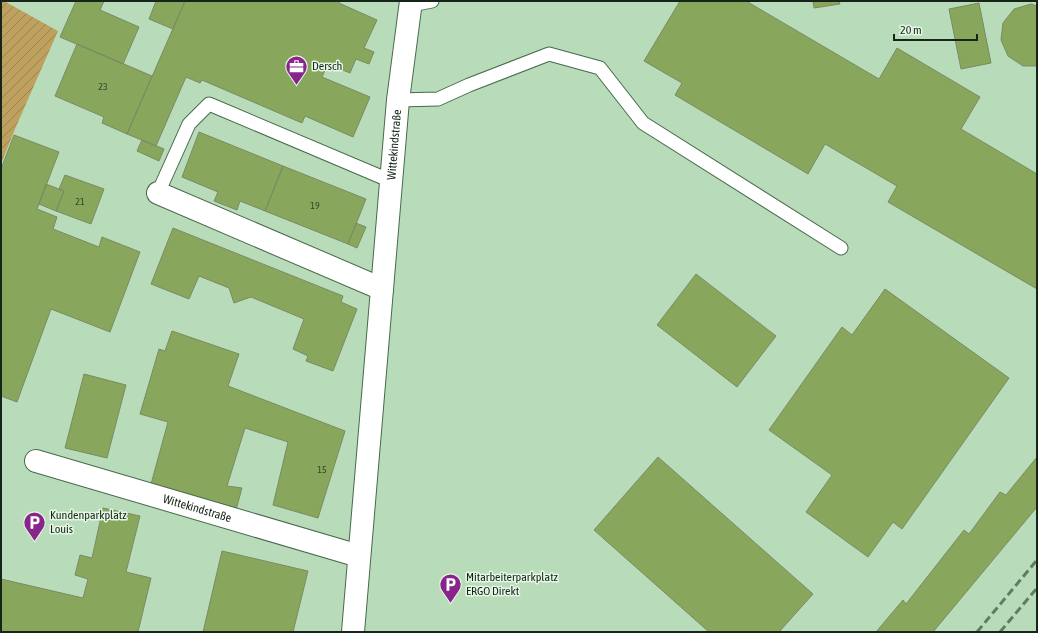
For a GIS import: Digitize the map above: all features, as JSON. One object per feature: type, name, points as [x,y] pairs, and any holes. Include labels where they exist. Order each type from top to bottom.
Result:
[{"type":"street","name":"Wittekindstraße","points":[[353,632],[398,100],[418,2]]},
{"type":"street","points":[[158,193],[382,289]]},
{"type":"street","name":"Wittekindstraße","points":[[36,461],[359,556]]},
{"type":"lane","points":[[398,100],[438,99],[469,85],[548,54],[600,68],[643,123],[841,248]]},
{"type":"lane","points":[[158,193],[189,124],[209,104],[392,181]]},
{"type":"shaded area","points":[[1,1],[4,1],[58,31],[1,164]]},
{"type":"building","points":[[76,1],[104,1],[100,10],[139,27],[123,64],[60,37]]},
{"type":"building","points":[[156,1],[185,1],[173,29],[149,19]]},
{"type":"building","points":[[185,1],[339,1],[339,3],[377,20],[364,48],[374,52],[369,64],[356,59],[350,73],[328,64],[322,77],[370,97],[353,137],[305,116],[302,123],[202,80],[200,83],[186,77],[156,146],[127,134]]},
{"type":"building","points":[[680,1],[746,1],[879,79],[897,48],[980,97],[961,129],[1037,174],[1037,289],[888,202],[897,186],[825,144],[808,174],[675,95],[682,83],[644,61]]},
{"type":"building","points":[[813,1],[839,1],[840,4],[814,8]]},
{"type":"building","points":[[979,3],[991,63],[961,69],[949,9]]},
{"type":"building","points":[[1031,4],[1037,6],[1037,66],[1023,66],[1008,56],[1001,40],[1003,23],[1014,9]]},
{"type":"building","points":[[77,44],[152,76],[127,134],[102,123],[104,117],[55,96]]},
{"type":"building","points":[[199,132],[283,166],[265,211],[240,201],[237,210],[214,201],[218,192],[182,177]]},
{"type":"building","points":[[14,135],[59,152],[37,209],[57,217],[53,229],[99,247],[102,237],[140,252],[110,332],[51,309],[17,402],[1,396],[1,169]]},
{"type":"building","points":[[142,140],[164,149],[159,161],[137,151]]},
{"type":"building","points":[[283,166],[366,199],[348,244],[265,211]]},
{"type":"building","points":[[65,175],[104,189],[91,224],[56,211],[64,191],[59,189]]},
{"type":"building","points":[[46,184],[64,191],[56,211],[39,204]]},
{"type":"building","points":[[356,223],[366,227],[357,248],[348,244]]},
{"type":"building","points":[[173,228],[343,296],[341,302],[357,309],[333,371],[306,361],[308,356],[293,349],[304,319],[251,297],[234,303],[229,288],[199,276],[189,299],[151,284]]},
{"type":"building","points":[[696,274],[776,336],[737,387],[657,325]]},
{"type":"building","points":[[885,289],[1009,378],[902,529],[893,522],[868,557],[806,512],[832,475],[769,430],[842,327],[852,335]]},
{"type":"building","points":[[172,331],[239,354],[228,386],[345,431],[318,518],[273,505],[288,442],[245,428],[227,486],[242,488],[236,510],[151,484],[168,422],[140,414],[159,349],[165,351]]},
{"type":"building","points":[[84,374],[126,385],[107,458],[65,448]]},
{"type":"building","points":[[658,457],[813,594],[779,632],[709,632],[594,530]]},
{"type":"building","points":[[1037,457],[1037,507],[933,632],[876,632],[903,600],[906,604],[964,530],[969,534],[1000,492],[1006,495]]},
{"type":"building","points":[[103,508],[140,516],[126,572],[151,578],[138,632],[1,632],[1,579],[83,598],[88,579],[75,575],[80,555],[92,558]]},
{"type":"building","points":[[222,551],[308,571],[293,632],[203,632]]},
{"type":"railway","points":[[977,632],[1037,560]]},
{"type":"railway","points":[[1000,632],[1037,588]]},
{"type":"place","name":"Dersch","points":[[296,86]]},
{"type":"place","name":"Kundenparkplatz Louis","points":[[35,542]]},
{"type":"place","name":"Mitarbeiterparkplatz ERGO Direkt","points":[[450,604]]}]
